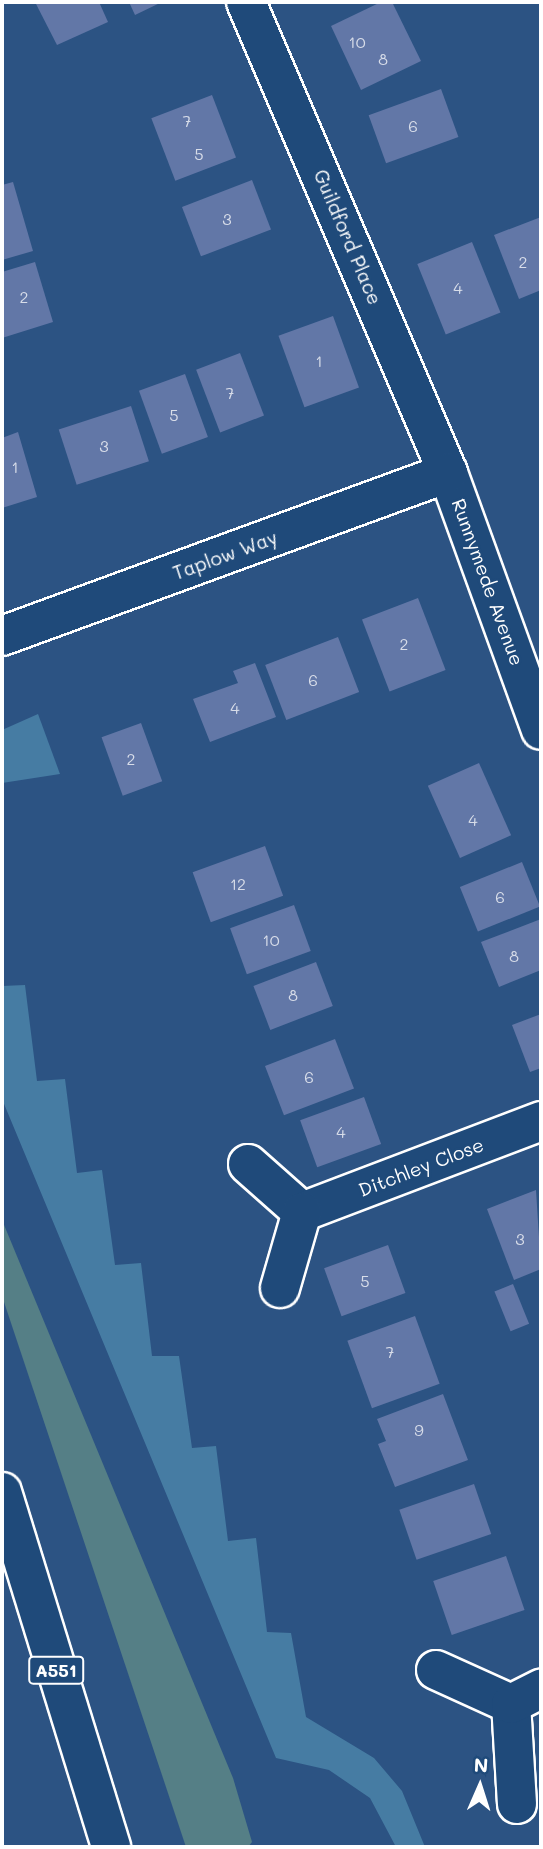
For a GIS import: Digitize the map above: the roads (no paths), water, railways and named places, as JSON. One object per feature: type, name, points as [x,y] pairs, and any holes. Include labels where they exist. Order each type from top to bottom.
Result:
[{"type":"street","name":"Guildford Place","points":[[246,2],[448,473]]},
{"type":"street","name":"Taplow Way","points":[[2,636],[448,473]]},
{"type":"street","name":"Runnymede Avenue","points":[[448,473],[541,730]]},
{"type":"street","name":"Ditchley Close","points":[[302,1212],[541,1121]]},
{"type":"street","points":[[248,1164],[302,1212],[280,1288]]},
{"type":"street","name":"A551","points":[[2,1492],[111,1847]]},
{"type":"street","points":[[436,1670],[526,1696],[517,1804]]},
{"type":"water","points":[[38,714],[60,774],[2,783],[2,730]]},
{"type":"water","points":[[25,985],[37,1081],[65,1079],[77,1173],[102,1170],[115,1265],[141,1263],[152,1356],[179,1356],[192,1448],[216,1446],[228,1541],[256,1538],[267,1632],[291,1633],[306,1717],[374,1758],[402,1791],[425,1847],[396,1847],[370,1798],[329,1770],[276,1758],[2,1099],[2,986]]}]
